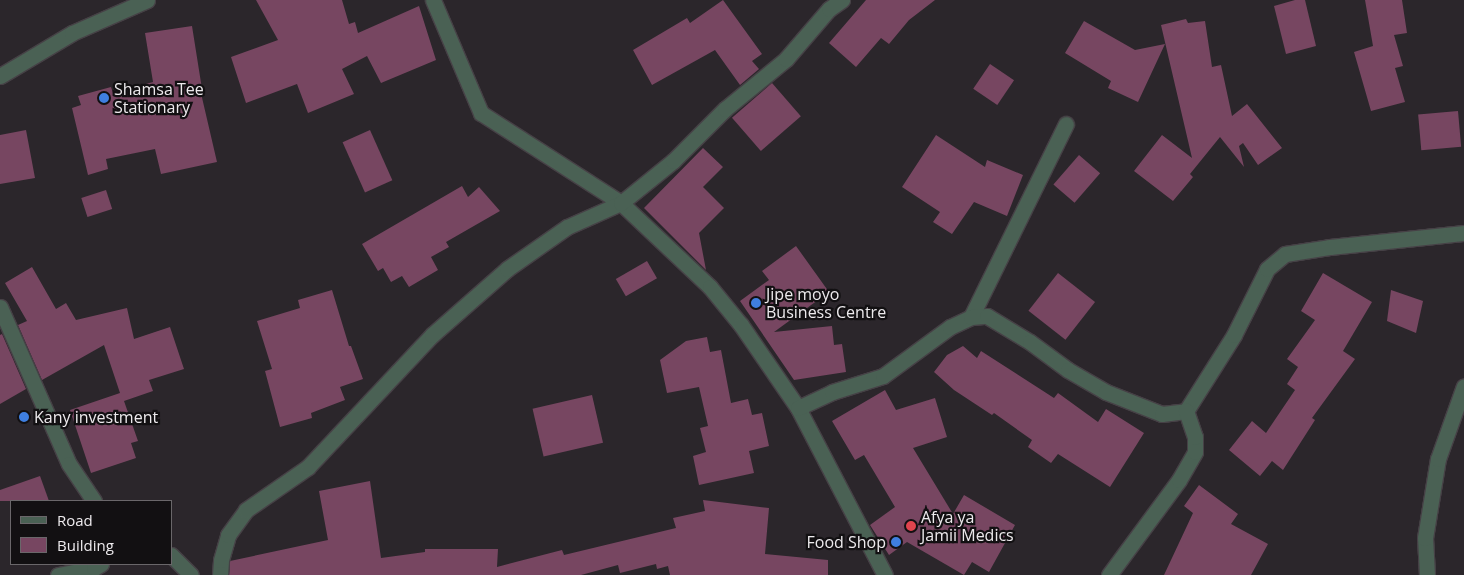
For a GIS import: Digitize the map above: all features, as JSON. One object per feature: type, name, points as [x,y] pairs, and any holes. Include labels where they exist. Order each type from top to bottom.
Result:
[{"type":"street","points":[[0,76],[72,33],[147,0]]},
{"type":"street","points":[[432,0],[481,113],[621,204],[710,287],[741,325],[798,408],[886,575]]},
{"type":"street","points":[[220,575],[221,560],[228,535],[246,510],[308,467],[432,335],[507,269],[567,227],[621,204],[673,161],[725,109],[786,59],[829,9],[842,0]]},
{"type":"street","points":[[971,317],[1066,124]]},
{"type":"street","points":[[1186,411],[1234,335],[1267,269],[1285,254],[1330,247],[1464,234]]},
{"type":"street","points":[[0,306],[69,464],[93,500]]},
{"type":"street","points":[[798,408],[832,392],[883,376],[950,328],[971,317],[988,316],[1030,342],[1068,370],[1106,392],[1162,414],[1186,411]]},
{"type":"street","points":[[1427,575],[1426,538],[1438,459],[1464,386]]},
{"type":"street","points":[[1109,575],[1179,480],[1195,452],[1195,437],[1186,411]]},
{"type":"street","points":[[172,556],[191,575]]},
{"type":"street","points":[[58,575],[94,568],[99,565]]},
{"type":"building","points":[[256,0],[342,0],[349,24],[355,22],[358,33],[419,6],[436,60],[381,83],[367,56],[342,69],[354,94],[308,113],[297,84],[246,103],[231,57],[278,40]]},
{"type":"building","points":[[723,0],[762,54],[752,61],[759,69],[740,85],[715,50],[652,85],[633,50],[687,18],[690,23]]},
{"type":"building","points":[[866,0],[935,0],[909,20],[889,44],[881,38],[856,67],[829,43]]},
{"type":"building","points":[[1295,0],[1305,0],[1316,46],[1286,54],[1274,6]]},
{"type":"building","points":[[1365,0],[1402,0],[1407,33],[1394,35],[1403,66],[1395,68],[1405,102],[1371,111],[1354,52],[1373,46]]},
{"type":"building","points":[[1186,19],[1188,23],[1205,21],[1212,67],[1221,65],[1232,116],[1247,104],[1282,148],[1258,165],[1243,143],[1239,146],[1244,167],[1220,137],[1190,174],[1193,177],[1173,201],[1134,171],[1162,135],[1192,158],[1161,25]]},
{"type":"building","points":[[1084,21],[1135,50],[1165,44],[1138,102],[1108,88],[1111,81],[1065,53]]},
{"type":"building","points":[[192,26],[202,89],[200,89],[217,162],[161,174],[155,149],[106,159],[108,169],[88,175],[72,108],[81,105],[78,96],[111,87],[113,93],[153,82],[145,33]]},
{"type":"building","points":[[990,64],[1014,80],[997,105],[973,89]]},
{"type":"building","points":[[772,83],[801,116],[761,151],[732,118]]},
{"type":"building","points":[[1458,111],[1461,147],[1421,150],[1418,114]]},
{"type":"building","points":[[26,130],[35,178],[0,184],[0,135]]},
{"type":"building","points":[[370,130],[392,180],[365,192],[343,142]]},
{"type":"building","points":[[936,135],[985,167],[987,160],[1023,175],[1007,216],[974,202],[952,234],[933,222],[940,212],[902,187]]},
{"type":"building","points":[[703,148],[723,167],[703,187],[724,208],[699,233],[706,270],[644,208]]},
{"type":"building","points":[[1079,155],[1100,173],[1075,203],[1053,184]]},
{"type":"building","points":[[462,186],[468,197],[479,187],[500,211],[446,242],[449,247],[431,257],[438,270],[409,287],[402,276],[391,282],[383,268],[378,271],[362,244]]},
{"type":"building","points":[[106,190],[112,209],[87,217],[81,198]]},
{"type":"building","points":[[796,246],[829,292],[774,332],[832,326],[834,345],[842,344],[846,372],[794,380],[740,301],[769,280],[762,271]]},
{"type":"building","points":[[647,261],[657,278],[626,296],[616,279]]},
{"type":"building","points":[[32,267],[56,309],[66,303],[76,320],[127,308],[134,339],[170,327],[184,369],[149,380],[153,391],[124,401],[138,441],[131,443],[136,458],[91,473],[70,410],[120,393],[104,345],[42,380],[18,325],[27,321],[5,283]]},
{"type":"building","points":[[1058,273],[1095,302],[1065,340],[1028,311]]},
{"type":"building","points":[[1323,273],[1372,302],[1343,351],[1355,359],[1312,418],[1315,420],[1283,470],[1272,461],[1260,476],[1229,450],[1252,421],[1266,433],[1295,390],[1287,384],[1298,367],[1287,359],[1315,320],[1301,311]]},
{"type":"building","points":[[332,290],[349,346],[351,346],[363,379],[340,387],[345,400],[311,413],[312,418],[280,427],[265,371],[272,369],[257,321],[300,308],[298,300]]},
{"type":"building","points":[[1391,290],[1423,301],[1416,333],[1387,321]]},
{"type":"building","points":[[2,334],[26,389],[0,404],[0,335]]},
{"type":"building","points":[[707,337],[710,352],[721,350],[731,403],[748,399],[752,415],[762,413],[769,446],[749,451],[754,473],[699,485],[693,456],[706,452],[700,428],[708,426],[699,387],[667,393],[660,360],[686,341]]},
{"type":"building","points":[[963,346],[977,358],[981,351],[1054,398],[1058,393],[1098,422],[1106,409],[1144,433],[1110,487],[1058,454],[1051,463],[1028,447],[1032,440],[994,413],[992,415],[954,390],[934,372],[947,355]]},
{"type":"building","points":[[885,390],[896,410],[935,398],[947,437],[913,448],[953,514],[964,495],[1015,525],[989,572],[972,562],[964,575],[907,542],[889,555],[870,525],[895,507],[864,455],[855,460],[832,421]]},
{"type":"building","points":[[592,395],[603,443],[544,456],[533,409]]},
{"type":"building","points":[[40,476],[49,500],[0,501],[0,490]]},
{"type":"building","points":[[370,481],[381,558],[425,552],[425,549],[498,549],[497,567],[562,550],[564,555],[676,528],[673,518],[705,511],[703,500],[769,508],[765,554],[828,560],[828,575],[670,575],[668,566],[657,569],[656,564],[620,573],[618,565],[581,575],[229,575],[230,561],[328,540],[319,491]]},
{"type":"building","points":[[1199,485],[1238,514],[1231,524],[1268,544],[1251,575],[1164,575],[1193,513],[1184,506]]},
{"type":"place","name":"Shamsa Tee Stationary","points":[[104,98]]},
{"type":"place","name":"Jipe moyo Business Centre","points":[[756,303]]},
{"type":"place","name":"Kany investment","points":[[24,417]]},
{"type":"place","name":"Afya ya Jamii Medics","points":[[911,526]]},
{"type":"place","name":"Food Shop","points":[[896,542]]}]
